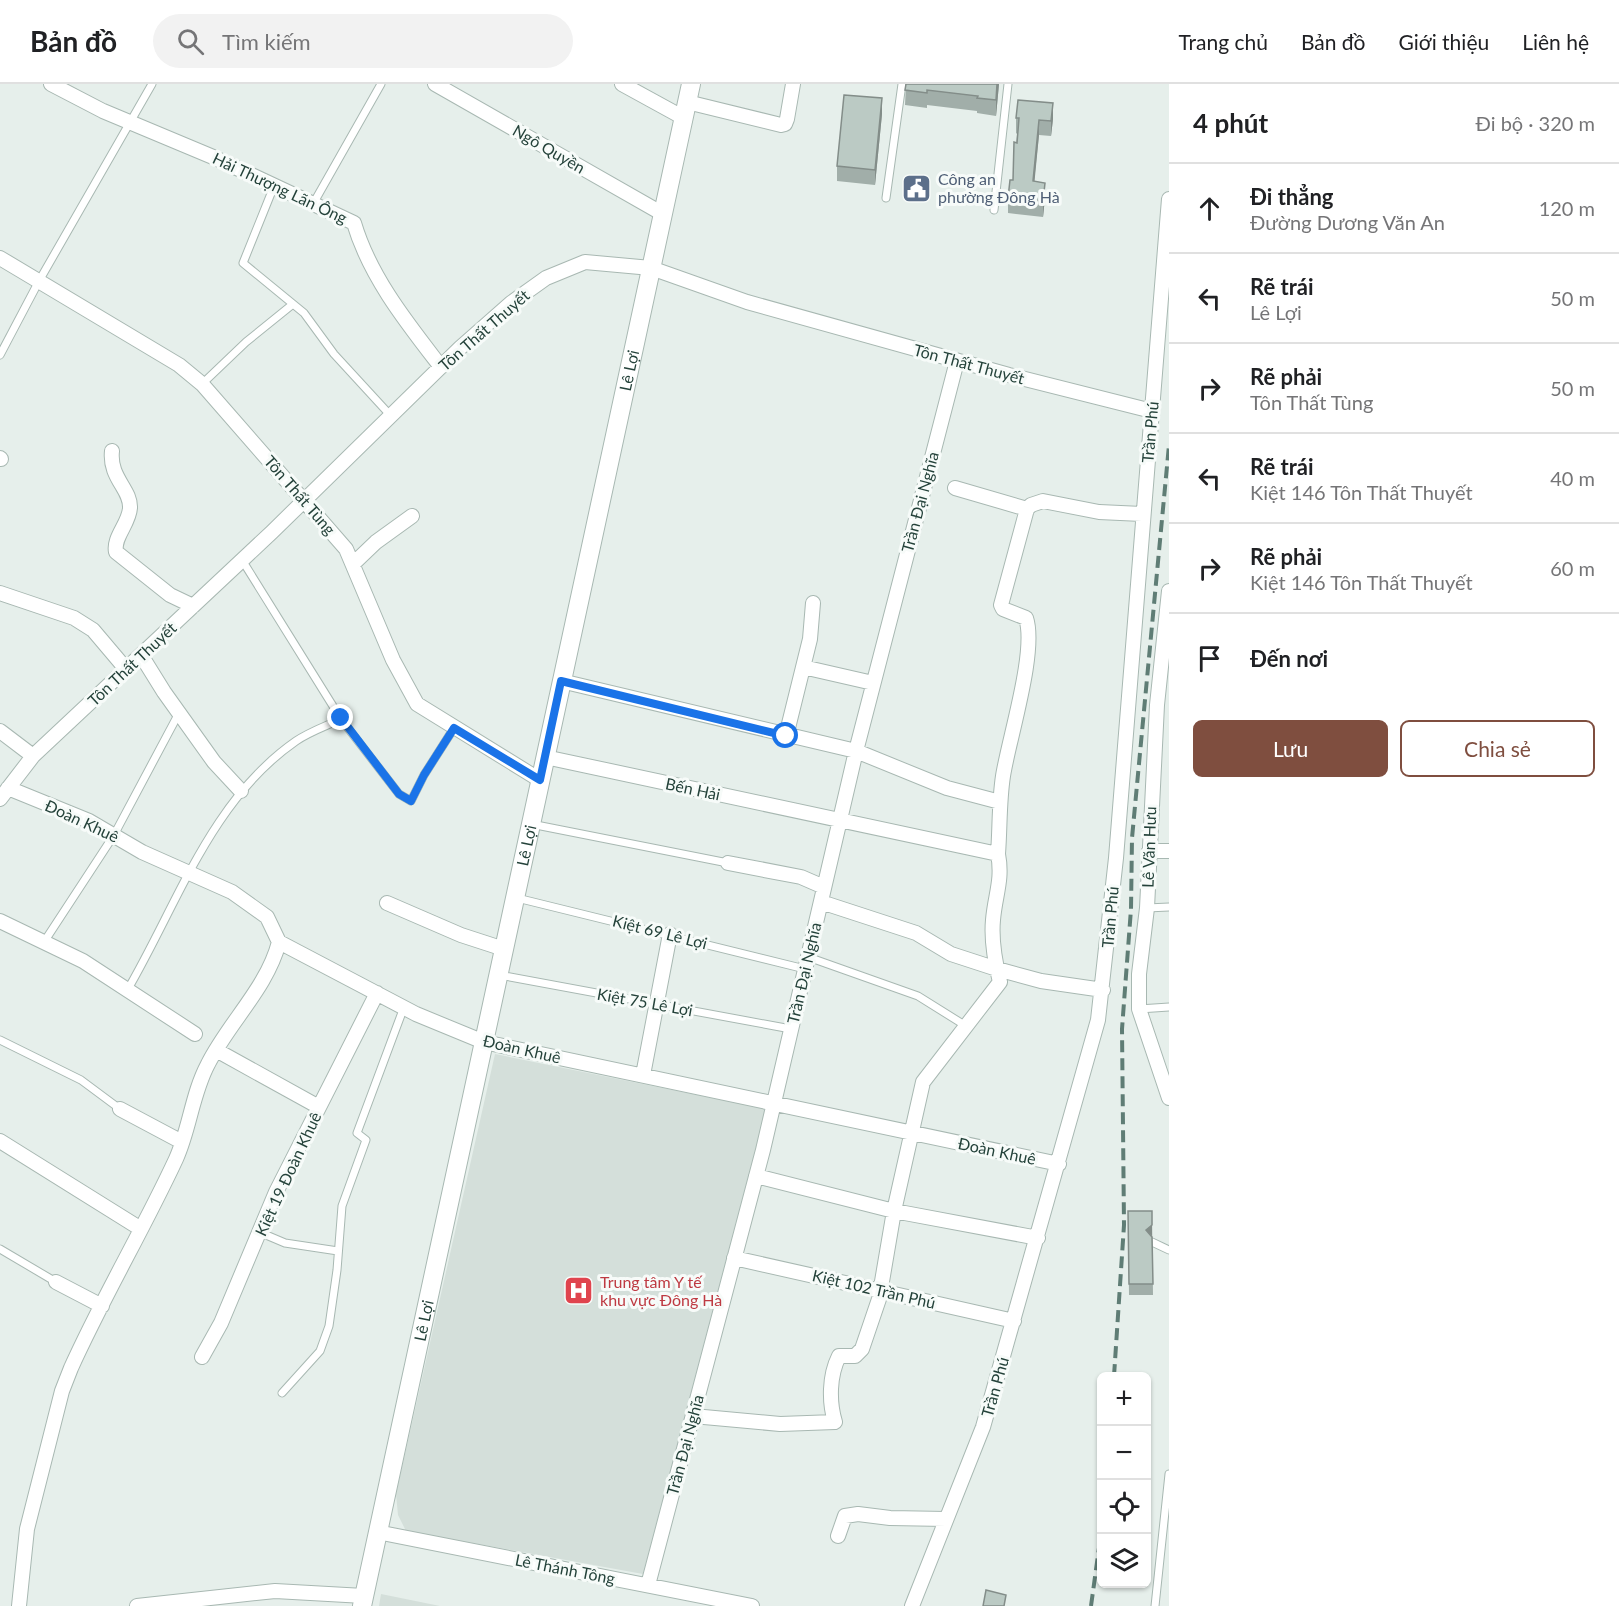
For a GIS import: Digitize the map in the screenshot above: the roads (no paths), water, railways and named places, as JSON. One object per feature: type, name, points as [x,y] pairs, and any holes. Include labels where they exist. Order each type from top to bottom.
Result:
[{"type":"street","name":"Hải Thượng Lãn Ông","points":[[51,84],[354,223],[368,259],[383,287],[441,367]]},
{"type":"street","name":"Ngô Quyền","points":[[435,84],[663,214]]},
{"type":"street","points":[[622,84],[781,125],[785,124],[787,118],[793,84]]},
{"type":"street","name":"Lê Lợi","points":[[363,1601],[687,101]]},
{"type":"street","name":"Trần Phú","points":[[912,1606],[983,1427],[1098,1020],[1103,990],[1169,199]]},
{"type":"street","name":"Tôn Thất Tùng","points":[[0,258],[179,365],[202,384],[346,549],[393,660],[417,704],[540,780]]},
{"type":"street","name":"Tôn Thất Thuyết","points":[[4,794],[33,756],[242,560],[441,367],[511,303],[566,268],[585,262],[651,268],[747,302],[957,361],[1152,411]]},
{"type":"street","name":"Trần Đại Nghĩa","points":[[648,1585],[756,1176],[856,751],[957,361]]},
{"type":"street","points":[[112,451],[111,467],[130,507],[127,522],[116,544],[116,552],[170,595],[193,606]]},
{"type":"street","points":[[955,488],[1027,509]]},
{"type":"street","points":[[693,1416],[780,1424],[835,1422],[830,1406],[836,1363],[839,1356],[855,1356],[862,1349],[881,1291],[894,1211],[923,1082],[1000,982],[993,921],[1002,874],[998,854],[1000,802],[1026,666],[1027,625],[1026,618],[1003,609],[1001,605],[1027,509],[1043,501],[1099,512],[1142,513]]},
{"type":"street","points":[[353,564],[376,542],[412,516]]},
{"type":"street","name":"Lê Văn Hưu","points":[[1169,591],[1157,705],[1147,908],[1139,974],[1139,1009],[1169,1098]]},
{"type":"street","points":[[0,593],[74,618],[93,630],[126,669]]},
{"type":"street","points":[[786,736],[810,639],[813,603]]},
{"type":"street","points":[[141,655],[214,762],[241,791]]},
{"type":"street","points":[[803,667],[873,683]]},
{"type":"street","points":[[561,681],[856,751],[947,788],[1000,802]]},
{"type":"street","points":[[0,731],[33,756]]},
{"type":"street","name":"Bến Hải","points":[[545,757],[998,854]]},
{"type":"street","name":"Đoàn Khuê","points":[[4,794],[89,821],[142,852],[232,892],[267,917],[279,942],[404,1007],[484,1042],[1059,1164]]},
{"type":"street","points":[[1149,850],[1169,851]]},
{"type":"street","points":[[728,863],[801,877],[824,887]]},
{"type":"street","points":[[821,902],[916,933],[951,954],[997,969],[1041,981],[1103,990]]},
{"type":"street","points":[[387,903],[461,935],[504,949]]},
{"type":"street","points":[[0,921],[83,961],[128,988],[195,1034]]},
{"type":"street","points":[[643,1075],[670,934]]},
{"type":"street","points":[[19,1606],[27,1529],[62,1391],[79,1349],[141,1229],[182,1142],[198,1087],[216,1050],[260,985],[275,957],[279,942]]},
{"type":"street","name":"Kiệt 19 Đoàn Khuê","points":[[201,1357],[221,1323],[259,1232],[377,993]]},
{"type":"street","points":[[216,1050],[319,1107]]},
{"type":"street","points":[[120,1109],[182,1142]]},
{"type":"street","points":[[0,1141],[141,1229]]},
{"type":"street","points":[[756,1176],[894,1211],[1038,1238]]},
{"type":"street","name":"Kiệt 102 Trần Phú","points":[[734,1258],[1014,1321]]},
{"type":"street","points":[[56,1282],[102,1306]]},
{"type":"street","points":[[838,1536],[845,1516],[858,1514],[890,1518],[946,1519]]},
{"type":"street","name":"Lê Thánh Tông","points":[[377,1532],[750,1606]]},
{"type":"street","points":[[137,1606],[275,1591],[363,1601]]},
{"type":"lane","points":[[0,356],[39,281],[132,123],[152,84]]},
{"type":"lane","points":[[313,204],[381,84]]},
{"type":"lane","points":[[886,198],[902,84]]},
{"type":"lane","points":[[994,210],[1008,84]]},
{"type":"lane","points":[[274,186],[243,263],[293,304],[391,416]]},
{"type":"lane","points":[[202,384],[246,342],[293,304]]},
{"type":"lane","points":[[242,560],[341,718],[399,794],[411,801],[424,775],[454,728]]},
{"type":"lane","points":[[44,942],[114,835],[180,713]]},
{"type":"lane","points":[[128,988],[156,942],[187,872],[241,791],[297,741],[341,718]]},
{"type":"lane","points":[[531,824],[728,863]]},
{"type":"lane","name":"Kiệt 69 Lê Lợi","points":[[515,897],[670,934],[807,963],[918,996],[966,1026]]},
{"type":"lane","points":[[1147,908],[1169,907]]},
{"type":"lane","name":"Kiệt 75 Lê Lợi","points":[[498,975],[791,1029]]},
{"type":"lane","points":[[282,1393],[320,1351],[329,1326],[342,1206],[366,1140],[357,1133],[404,1007]]},
{"type":"lane","points":[[1139,1009],[1169,1007]]},
{"type":"lane","points":[[0,1040],[81,1080],[120,1109]]},
{"type":"lane","points":[[259,1232],[285,1243],[338,1251]]},
{"type":"lane","points":[[1152,1242],[1169,1250]]},
{"type":"lane","points":[[0,1249],[56,1282]]},
{"type":"lane","points":[[1155,1606],[1169,1474]]},
{"type":"railway","points":[[1114,1372],[1124,1225],[1122,1029],[1131,909],[1132,838],[1169,445]]},
{"type":"railway","points":[[1091,1606],[1101,1534]]},
{"type":"place","name":"Công an phường Đông Hà","points":[[917,188]]},
{"type":"place","name":"Trung tâm Y tế khu vực Đông Hà","points":[[579,1291]]}]
